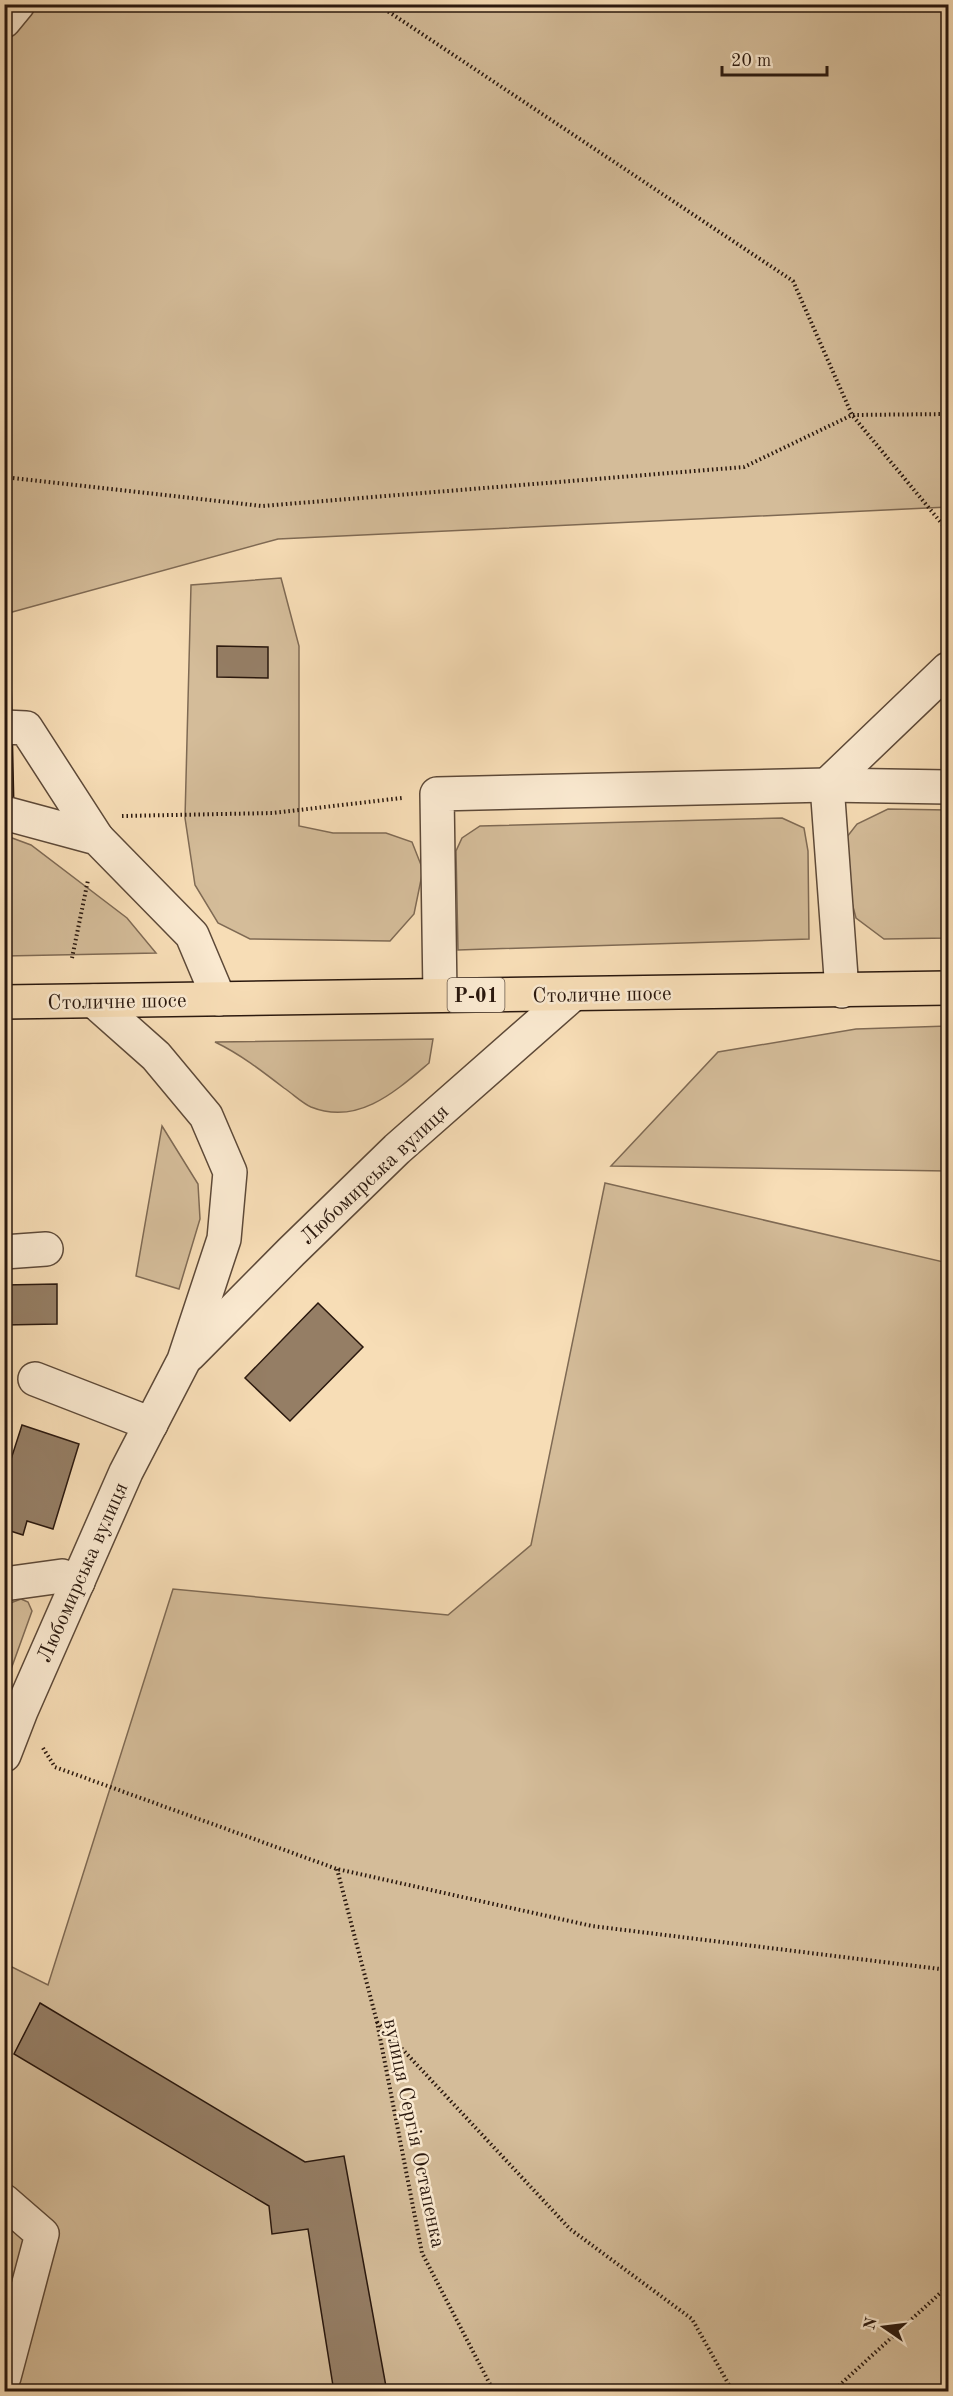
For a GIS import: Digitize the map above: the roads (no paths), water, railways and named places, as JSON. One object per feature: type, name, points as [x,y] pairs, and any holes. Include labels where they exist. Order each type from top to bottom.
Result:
[{"type":"main road","name":"Столичне шосе","points":[[4,1002],[948,988]]},
{"type":"street","points":[[4,21],[18,4]]},
{"type":"street","points":[[827,786],[948,669]]},
{"type":"street","points":[[4,727],[26,728],[90,827],[192,935],[219,999]]},
{"type":"street","points":[[827,786],[842,991]]},
{"type":"street","points":[[440,995],[436,794],[827,786],[948,787]]},
{"type":"street","points":[[4,813],[90,827]]},
{"type":"street","name":"Любомирська вулиця","points":[[184,1360],[397,1149],[572,994]]},
{"type":"street","name":"Любомирська вулиця","points":[[4,1755],[21,1711],[126,1472],[184,1360],[224,1239],[230,1172],[207,1116],[156,1056],[94,1001]]},
{"type":"street","points":[[4,1252],[46,1249]]},
{"type":"street","points":[[35,1379],[151,1424]]},
{"type":"street","points":[[4,1584],[62,1576],[78,1582]]},
{"type":"street","points":[[4,2201],[42,2234],[4,2377]]}]
